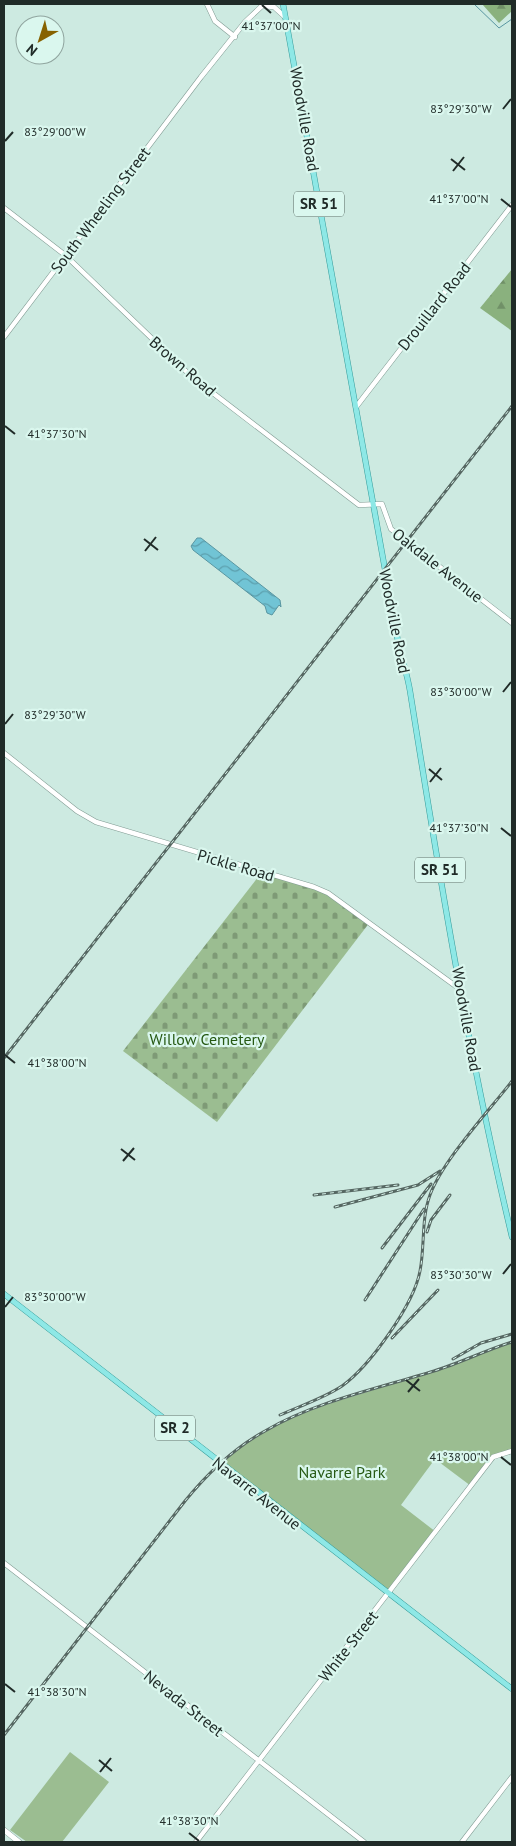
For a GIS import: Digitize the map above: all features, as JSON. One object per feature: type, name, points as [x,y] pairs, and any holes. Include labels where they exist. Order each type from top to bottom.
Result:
[{"type":"main road","name":"Woodville Road","points":[[283,4],[397,636],[409,689],[485,1121],[512,1237]]},
{"type":"main road","name":"Navarre Avenue","points":[[4,1294],[512,1690]]},
{"type":"main road","points":[[4,1830],[19,1842]]},
{"type":"street","points":[[207,4],[215,21],[234,37]]},
{"type":"street","points":[[263,5],[274,7],[286,17]]},
{"type":"street","name":"South Wheeling Street","points":[[4,337],[244,22],[263,5]]},
{"type":"street","name":"Drouillard Road","points":[[356,407],[512,205]]},
{"type":"street","name":"Brown Road","points":[[4,208],[66,255],[192,377],[355,502],[359,504],[373,503]]},
{"type":"street","name":"Oakdale Avenue","points":[[373,503],[382,504],[389,527],[512,623]]},
{"type":"street","name":"Pickle Road","points":[[4,753],[77,811],[96,822],[314,887],[328,893],[461,990]]},
{"type":"street","name":"White Street","points":[[196,1842],[493,1457],[512,1450]]},
{"type":"street","name":"Nevada Street","points":[[4,1563],[364,1842]]},
{"type":"street","points":[[462,1842],[512,1778]]},
{"type":"green space","points":[[482,4],[512,4],[512,11],[499,23]]},
{"type":"green space","points":[[512,269],[512,331],[480,308]]},
{"type":"green space","name":"Willow Cemetery","points":[[262,872],[328,893],[370,922],[217,1122],[123,1051]]},
{"type":"green space","name":"Navarre Park","points":[[512,1342],[512,1450],[497,1454],[471,1486],[435,1459],[401,1505],[436,1532],[388,1594],[220,1464],[254,1437],[286,1420],[325,1405],[444,1368]]},
{"type":"green space","points":[[70,1752],[109,1782],[62,1842],[27,1842],[10,1830]]},
{"type":"water","points":[[197,538],[201,538],[280,600],[281,607],[279,605],[272,615],[267,613],[265,606],[193,550],[191,546]]},
{"type":"waterway","points":[[474,4],[499,28],[512,19]]},
{"type":"railway","points":[[4,1058],[512,406]]},
{"type":"railway","points":[[280,1415],[320,1398],[342,1386],[365,1364],[389,1333],[400,1317],[416,1285],[420,1271],[425,1213],[436,1181],[467,1136],[512,1081]]},
{"type":"railway","points":[[335,1207],[418,1185],[440,1171]]},
{"type":"railway","points":[[382,1248],[431,1184]]},
{"type":"railway","points":[[314,1195],[398,1185]]},
{"type":"railway","points":[[427,1232],[431,1220],[450,1195]]},
{"type":"railway","points":[[365,1300],[424,1209]]},
{"type":"railway","points":[[392,1338],[438,1290]]},
{"type":"railway","points":[[453,1359],[481,1343],[512,1334]]},
{"type":"railway","points":[[4,1735],[185,1501],[212,1471],[243,1445],[265,1431],[304,1412],[347,1396],[444,1368],[512,1342]]}]
